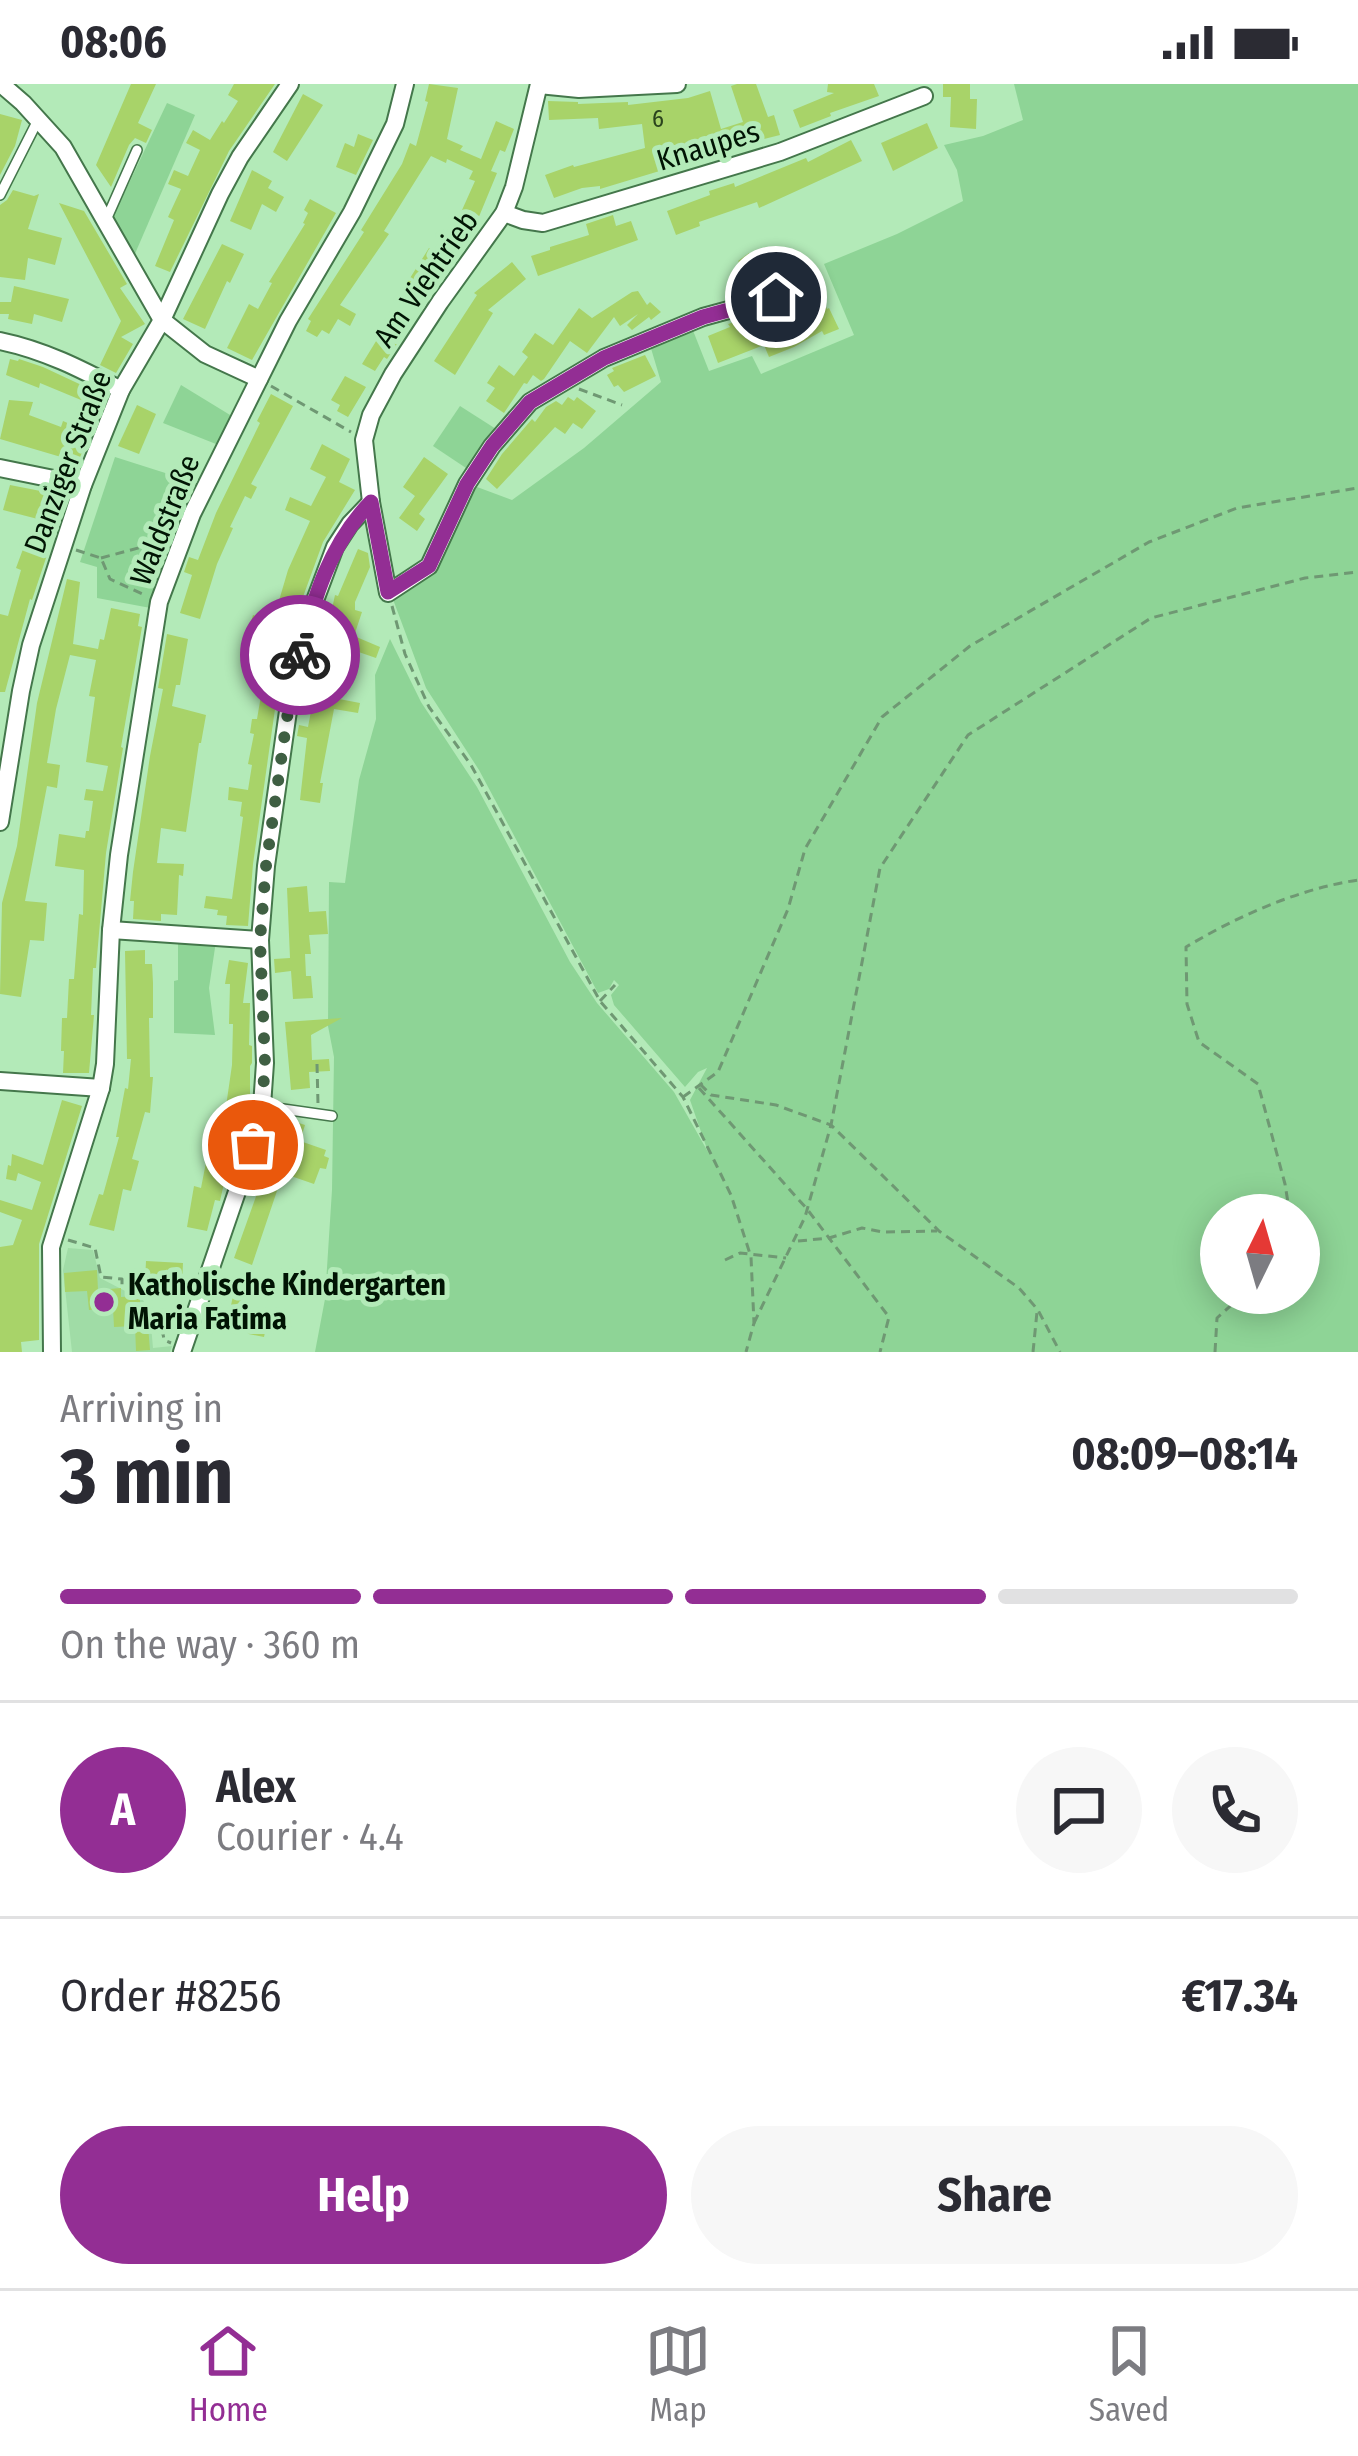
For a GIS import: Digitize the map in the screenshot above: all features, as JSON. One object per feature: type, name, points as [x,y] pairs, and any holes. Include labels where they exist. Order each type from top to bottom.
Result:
[{"type":"street","points":[[1,84],[63,147],[162,320],[205,354],[259,379]]},
{"type":"street","name":"Danziger Straße","points":[[0,822],[32,645],[83,485],[121,391],[162,320],[220,194],[290,84]]},
{"type":"street","name":"Waldstraße","points":[[52,1352],[50,1262],[105,1064],[111,929],[159,602],[195,507],[288,321],[352,212],[395,124],[404,84]]},
{"type":"street","points":[[539,84],[579,88],[677,84]]},
{"type":"street","name":"Am Viehtrieb","points":[[388,592],[364,440],[371,415],[440,302],[504,213],[539,84]]},
{"type":"street","name":"Knaupes","points":[[504,213],[543,223],[780,152],[924,96]]},
{"type":"street","points":[[388,592],[429,566],[467,484],[530,402],[604,358],[703,317],[776,297]]},
{"type":"street","points":[[0,341],[57,358],[121,391]]},
{"type":"street","points":[[0,468],[83,485]]},
{"type":"street","points":[[183,1350],[262,1106],[260,940],[290,697],[308,619],[335,547],[371,502]]},
{"type":"street","points":[[111,929],[260,940]]},
{"type":"street","points":[[0,1081],[101,1088]]},
{"type":"lane","points":[[0,195],[38,120]]},
{"type":"lane","points":[[106,220],[137,150]]},
{"type":"lane","points":[[262,1106],[332,1116]]},
{"type":"path","points":[[259,379],[364,440]]},
{"type":"path","points":[[560,383],[622,405]]},
{"type":"path","points":[[682,1097],[718,1072],[788,909],[805,849],[882,716],[970,646],[1149,542],[1237,508],[1358,488]]},
{"type":"path","points":[[63,545],[100,558],[153,544],[181,503],[195,507]]},
{"type":"path","points":[[100,558],[110,579],[159,602]]},
{"type":"path","points":[[746,1352],[754,1323],[807,1209],[831,1124],[880,868],[968,735],[1151,617],[1305,578],[1358,572]]},
{"type":"path","points":[[388,592],[405,654],[429,706],[472,765],[600,1000],[682,1097],[731,1195],[751,1257],[754,1323]]},
{"type":"path","points":[[1287,1194],[1258,1084],[1199,1042],[1187,1004],[1186,946],[1231,920],[1358,880]]},
{"type":"path","points":[[600,1000],[616,985]]},
{"type":"path","points":[[316,1114],[317,1064]]},
{"type":"path","points":[[698,1085],[712,1095],[776,1105],[831,1124],[939,1231],[1019,1288],[1038,1310],[1060,1352]]},
{"type":"path","points":[[698,1085],[807,1209],[890,1318],[880,1352]]},
{"type":"path","points":[[794,1241],[829,1238],[862,1228],[939,1231]]},
{"type":"path","points":[[55,1235],[95,1248],[101,1277],[122,1279],[122,1286],[140,1291],[163,1327],[164,1340],[183,1350]]},
{"type":"path","points":[[725,1260],[740,1253],[786,1258]]},
{"type":"path","points":[[1033,1352],[1038,1310]]},
{"type":"path","points":[[1215,1352],[1217,1318],[1221,1314]]},
{"type":"shaded area","points":[[1014,84],[1358,84],[1358,1352],[315,1352],[325,1299],[332,1190],[329,882],[345,883],[359,780],[376,719],[375,675],[390,639],[421,702],[477,787],[570,962],[597,1003],[674,1092],[708,1152],[690,1100],[707,1068],[685,1087],[614,1005],[611,995],[619,985],[614,980],[609,989],[598,993],[479,770],[426,688],[391,594],[431,567],[469,484],[512,500],[584,448],[661,382],[650,345],[692,328],[709,371],[752,356],[761,374],[854,335],[824,264],[963,201],[957,170],[944,145],[1023,120]]},
{"type":"shaded area","points":[[167,103],[195,115],[134,256],[112,219]]},
{"type":"shaded area","points":[[181,385],[235,418],[221,446],[163,423]]},
{"type":"shaded area","points":[[460,406],[496,429],[469,470],[433,446]]},
{"type":"shaded area","points":[[115,457],[203,485],[156,609],[97,598],[97,567],[80,562]]},
{"type":"shaded area","points":[[178,939],[216,941],[209,988],[215,1035],[174,1033]]},
{"type":"shaded area","name":"Katholische Kindergarten Maria Fatima","points":[[68,1248],[93,1250],[100,1278],[140,1294],[150,1314],[153,1348],[172,1346],[170,1352],[72,1352],[63,1270]]},
{"type":"building","points":[[131,84],[156,84],[138,123],[152,130],[146,143],[135,138],[129,145],[111,187],[96,165]]},
{"type":"building","points":[[234,84],[275,84],[229,151],[170,272],[155,266],[181,189],[168,184],[174,170],[188,176],[200,150],[186,143],[193,130],[210,140],[224,123],[238,101],[228,95]]},
{"type":"building","points":[[429,84],[458,88],[447,139],[463,146],[460,150],[481,159],[496,121],[514,129],[491,171],[497,173],[478,219],[426,299],[405,286],[429,248],[436,253],[475,181],[469,179],[473,171],[431,156],[384,231],[389,234],[340,305],[356,314],[350,326],[338,319],[329,334],[322,330],[317,337],[306,331],[308,319],[364,232],[410,143],[416,146]]},
{"type":"building","points":[[756,84],[780,135],[727,148],[729,154],[697,163],[554,198],[545,175],[645,148],[642,124],[599,129],[598,118],[549,120],[548,101],[628,105],[710,91],[721,129],[743,122],[731,86]]},
{"type":"building","points":[[828,84],[874,84],[879,96],[800,128],[793,110],[834,93],[827,92]]},
{"type":"building","points":[[943,84],[970,84],[970,99],[977,99],[976,129],[950,127],[951,97],[943,97]]},
{"type":"building","points":[[303,94],[323,105],[287,161],[273,152]]},
{"type":"building","points":[[0,114],[22,120],[0,175]]},
{"type":"building","points":[[927,123],[938,148],[893,171],[881,143]]},
{"type":"building","points":[[358,134],[373,140],[356,175],[336,167],[345,143],[354,147]]},
{"type":"building","points":[[851,140],[862,161],[759,208],[757,202],[676,235],[667,211],[710,195],[709,191],[734,183],[735,187],[806,158],[808,162]]},
{"type":"building","points":[[252,170],[272,181],[268,188],[284,197],[276,212],[262,204],[251,230],[230,221]]},
{"type":"building","points":[[13,190],[39,194],[28,229],[62,238],[55,265],[28,258],[25,280],[0,277],[0,205]]},
{"type":"building","points":[[310,199],[336,213],[252,360],[227,348],[249,304],[258,309],[305,224],[308,213],[304,210]]},
{"type":"building","points":[[59,203],[84,211],[127,284],[120,288],[145,324],[121,337],[133,344],[116,373],[100,365],[121,321]]},
{"type":"building","points":[[613,215],[616,226],[631,221],[638,240],[538,276],[531,256],[589,235],[586,224]]},
{"type":"building","points":[[222,244],[244,254],[205,329],[183,319]]},
{"type":"building","points":[[765,247],[782,269],[759,287],[738,261]]},
{"type":"building","points":[[512,262],[526,279],[488,310],[493,313],[455,375],[434,361],[474,293]]},
{"type":"building","points":[[816,283],[839,329],[824,335],[822,331],[769,357],[764,345],[718,363],[708,336],[747,318],[761,324],[809,311],[800,290]]},
{"type":"building","points":[[14,286],[69,299],[62,322],[34,314],[32,324],[0,314],[0,302],[11,302]]},
{"type":"building","points":[[638,291],[647,305],[650,302],[661,312],[632,330],[627,325],[638,314],[620,326],[614,317],[587,353],[570,341],[544,379],[533,375],[504,413],[486,401],[495,388],[487,383],[499,365],[514,376],[528,357],[522,352],[535,333],[553,345],[579,308],[592,318]]},
{"type":"building","points":[[397,307],[414,318],[375,371],[362,364]]},
{"type":"building","points":[[645,355],[656,376],[624,392],[614,387],[607,375],[612,368]]},
{"type":"building","points":[[10,359],[43,367],[105,396],[78,462],[0,439],[9,400],[33,402],[29,415],[61,427],[63,421],[72,425],[83,404],[40,383],[39,388],[6,375]]},
{"type":"building","points":[[345,376],[366,387],[348,417],[331,400]]},
{"type":"building","points":[[271,394],[293,406],[251,484],[257,487],[251,499],[245,496],[230,527],[200,619],[180,613],[192,575],[184,572],[189,557],[198,560]]},
{"type":"building","points":[[568,397],[574,401],[577,397],[596,411],[582,429],[573,423],[565,434],[555,427],[497,489],[486,479],[502,454],[532,419],[535,422],[546,407],[556,401],[562,405]]},
{"type":"building","points":[[137,405],[156,414],[139,454],[118,446]]},
{"type":"building","points":[[322,444],[350,459],[339,482],[355,490],[323,542],[296,616],[277,695],[248,926],[226,925],[227,916],[204,908],[206,896],[232,899],[243,817],[242,802],[228,800],[229,787],[248,790],[254,734],[250,733],[263,684],[256,683],[272,636],[249,630],[253,615],[273,621],[288,570],[310,521],[285,510],[290,497],[311,506],[326,477],[310,469]]},
{"type":"building","points":[[424,457],[448,474],[419,514],[425,519],[417,531],[399,518],[415,496],[403,487]]},
{"type":"building","points":[[10,485],[66,496],[57,524],[3,510]]},
{"type":"building","points":[[26,541],[49,549],[5,692],[0,692],[0,614],[8,616]]},
{"type":"building","points":[[358,549],[368,553],[370,567],[355,602],[355,610],[362,612],[354,636],[380,647],[376,658],[350,649],[339,699],[360,703],[358,713],[334,709],[320,803],[300,800],[307,738],[297,736],[299,725],[308,727],[312,706],[302,704],[305,689],[314,691],[319,665],[311,663],[314,649],[323,650],[335,595]]},
{"type":"building","points":[[67,579],[80,582],[73,644],[98,649],[111,608],[140,614],[138,626],[142,627],[106,853],[93,968],[89,1073],[63,1073],[61,1051],[62,1018],[67,1018],[79,914],[83,915],[84,870],[55,866],[59,834],[85,838],[89,831],[93,801],[84,800],[86,789],[103,791],[108,766],[86,762],[96,660],[70,655],[56,709],[47,763],[60,765],[57,788],[47,786],[25,901],[47,903],[44,941],[30,940],[21,997],[0,994],[2,903],[17,846],[37,703]]},
{"type":"building","points":[[167,634],[188,639],[172,706],[206,715],[186,832],[161,828],[157,863],[184,864],[177,915],[161,914],[161,921],[133,919],[134,901],[130,901]]},
{"type":"building","points":[[307,886],[309,912],[326,911],[328,934],[309,935],[306,976],[311,976],[313,998],[293,999],[291,971],[275,973],[274,959],[290,958],[287,888]]},
{"type":"building","points":[[145,950],[153,983],[150,1113],[145,1112],[132,1159],[139,1161],[131,1191],[123,1189],[114,1231],[89,1225],[99,1194],[103,1195],[128,1089],[131,1059],[127,1059],[125,951]]},
{"type":"building","points":[[229,960],[248,963],[243,1003],[250,1003],[250,1099],[234,1100],[249,1105],[241,1142],[237,1153],[231,1152],[220,1201],[215,1200],[207,1231],[187,1227],[194,1186],[201,1188],[209,1147],[214,1148],[223,1127],[232,1065],[230,984],[225,984]]},
{"type":"building","points":[[342,1018],[311,1035],[312,1060],[329,1059],[330,1071],[309,1072],[310,1088],[291,1090],[285,1022]]},
{"type":"building","points":[[62,1100],[82,1106],[39,1244],[39,1340],[21,1342],[22,1352],[0,1352],[0,1247],[13,1245],[22,1220],[0,1212],[0,1200],[32,1210],[41,1182],[18,1173],[16,1181],[6,1179],[8,1165],[12,1154],[43,1165]]},
{"type":"building","points":[[284,1118],[305,1125],[300,1141],[326,1150],[324,1156],[329,1158],[314,1184],[288,1175],[284,1184],[280,1182],[252,1265],[234,1258]]},
{"type":"building","points":[[146,1261],[183,1263],[182,1284],[145,1282]]},
{"type":"building","points":[[97,1270],[98,1290],[121,1288],[121,1297],[140,1296],[140,1306],[147,1314],[150,1350],[136,1351],[135,1326],[114,1327],[113,1308],[89,1310],[87,1291],[65,1292],[64,1273]]},
{"type":"building","points":[[233,1296],[248,1299],[245,1313],[268,1318],[264,1337],[227,1324]]},
{"type":"way so far","points":[[253,1145],[265,1063],[260,940],[266,866],[300,655]]},
{"type":"place","name":"Katholische Kindergarten Maria Fatima","points":[[104,1302]]},
{"type":"route","points":[[300,655],[335,547],[371,502],[388,592],[429,566],[467,484],[530,402],[604,358],[703,317],[776,297]]}]
